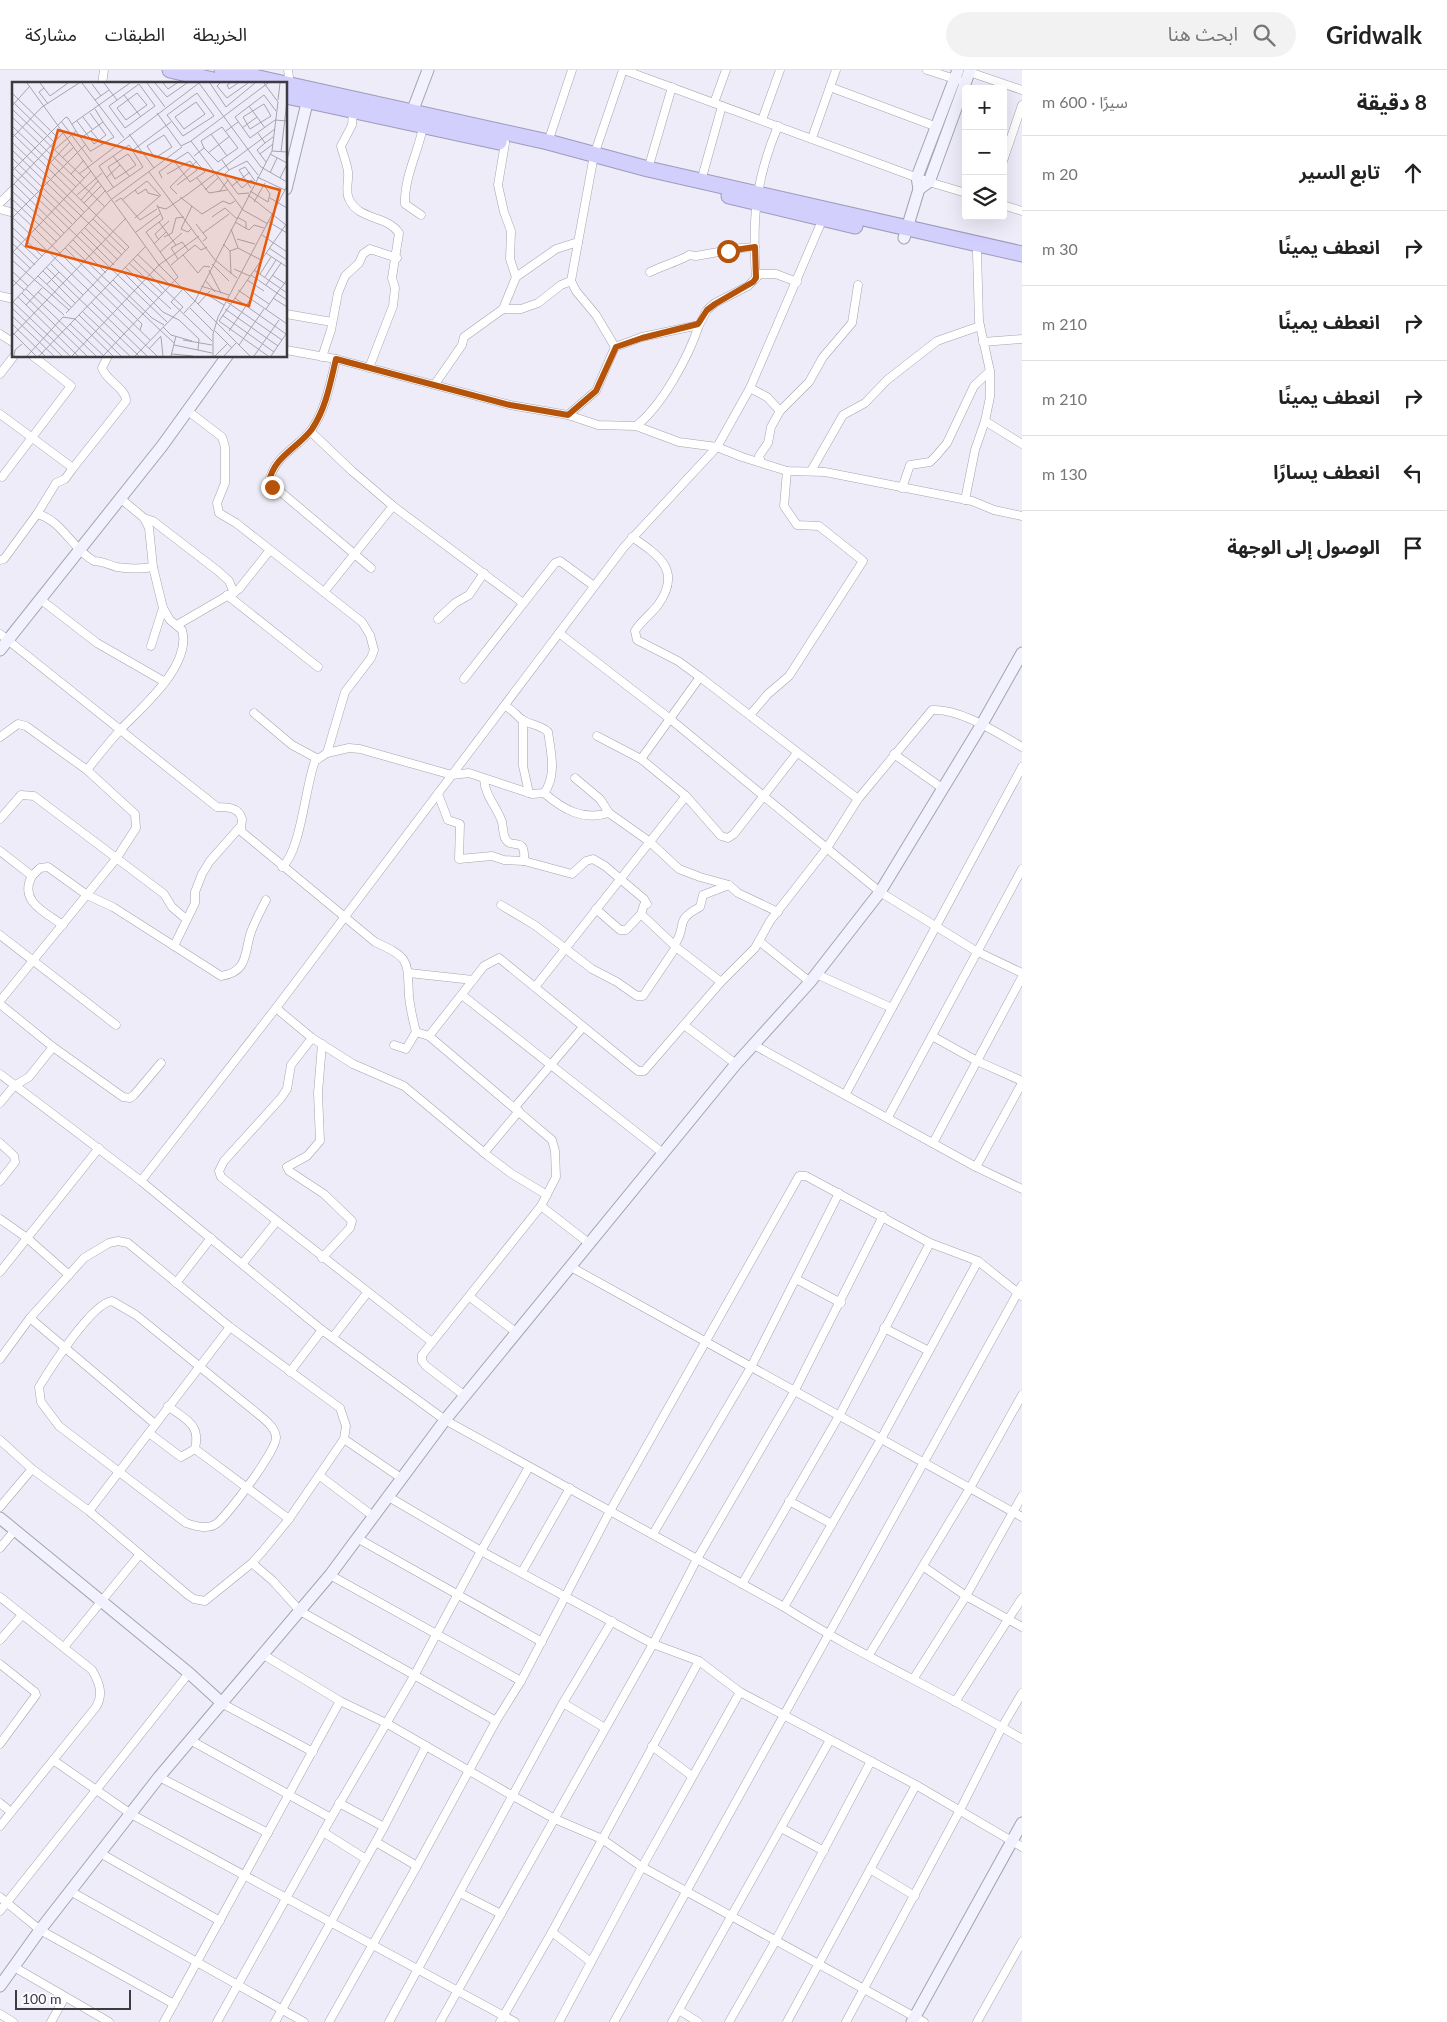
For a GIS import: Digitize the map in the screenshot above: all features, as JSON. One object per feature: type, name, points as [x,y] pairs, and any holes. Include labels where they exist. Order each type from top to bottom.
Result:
[{"type":"highway","points":[[170,70],[261,82]]},
{"type":"highway","points":[[288,86],[353,112],[505,143],[648,169],[701,181],[756,198]]},
{"type":"highway","points":[[309,95],[412,112],[548,142],[594,158],[1022,263]]},
{"type":"highway","points":[[905,233],[1022,254]]},
{"type":"street","points":[[412,112],[428,70]]},
{"type":"street","points":[[548,142],[572,70]]},
{"type":"street","points":[[616,347],[596,315],[576,291],[571,281],[594,158],[623,70],[812,138],[922,183],[962,191]]},
{"type":"street","points":[[701,181],[726,70]]},
{"type":"street","points":[[762,120],[780,70]]},
{"type":"street","points":[[812,138],[836,70]]},
{"type":"street","points":[[927,70],[963,75],[1022,90]]},
{"type":"street","points":[[922,183],[937,127],[963,75]]},
{"type":"street","points":[[905,233],[963,75]]},
{"type":"street","points":[[830,87],[937,127]]},
{"type":"street","points":[[648,169],[672,88]]},
{"type":"street","points":[[288,181],[309,95]]},
{"type":"street","points":[[1007,149],[1022,105]]},
{"type":"street","points":[[353,112],[352,125],[341,146],[348,174],[347,194],[350,201],[364,214],[394,225],[399,233],[392,278],[395,288],[393,306],[369,368]]},
{"type":"street","points":[[756,278],[754,218],[756,198],[767,155],[778,126]]},
{"type":"street","points":[[421,215],[404,204],[404,199],[408,176],[423,127]]},
{"type":"street","points":[[505,143],[498,185],[504,212],[511,231],[510,258],[516,277]]},
{"type":"street","points":[[0,203],[12,191]]},
{"type":"street","points":[[1007,206],[1022,211]]},
{"type":"street","points":[[0,208],[12,212]]},
{"type":"street","points":[[141,1181],[276,1008],[632,537],[717,447],[750,388],[825,214]]},
{"type":"street","points":[[435,384],[462,345],[464,337],[503,308],[516,277],[556,249],[578,242]]},
{"type":"street","points":[[650,272],[669,262],[686,259],[689,255],[696,256],[755,247]]},
{"type":"street","points":[[322,357],[338,293],[345,276],[358,263],[366,250],[374,250],[396,258]]},
{"type":"street","points":[[965,500],[975,450],[990,397],[990,371],[980,326],[977,252]]},
{"type":"street","points":[[636,426],[647,417],[670,383],[688,350],[698,324],[707,310],[748,286],[760,274],[770,273],[797,282]]},
{"type":"street","points":[[503,308],[531,306],[542,301],[561,285],[571,281]]},
{"type":"street","points":[[761,462],[759,456],[768,443],[771,427],[780,411],[809,382],[823,357],[852,323],[858,285]]},
{"type":"street","points":[[288,314],[332,322]]},
{"type":"street","points":[[568,415],[596,391],[616,347],[642,338],[698,324]]},
{"type":"street","points":[[811,471],[843,415],[865,403],[887,380],[937,341],[980,326]]},
{"type":"street","points":[[0,334],[12,342]]},
{"type":"street","points":[[983,342],[1022,339]]},
{"type":"street","points":[[288,350],[336,359],[510,405],[568,415],[598,425],[636,426],[679,442],[717,447],[742,458],[787,471],[811,471],[965,500],[1022,516]]},
{"type":"street","points":[[0,374],[12,358]]},
{"type":"street","points":[[2,477],[72,386],[36,358]]},
{"type":"street","points":[[0,560],[4,558],[36,514],[56,483],[65,479],[126,401],[126,397],[121,389],[102,368],[107,358]]},
{"type":"street","points":[[0,650],[4,637],[40,599],[188,411],[226,358]]},
{"type":"street","points":[[336,359],[325,404],[310,431],[287,450],[275,465],[269,482],[272,487],[371,568]]},
{"type":"street","points":[[902,488],[910,465],[930,462],[946,443],[974,386],[990,371]]},
{"type":"street","points":[[750,388],[767,397],[780,411]]},
{"type":"street","points":[[188,411],[222,437],[225,446],[225,483],[217,503],[219,513],[362,622],[370,635],[374,650],[371,658],[346,692],[339,708],[327,753]]},
{"type":"street","points":[[0,414],[73,468]]},
{"type":"street","points":[[985,420],[1022,443]]},
{"type":"street","points":[[310,431],[393,506],[523,603]]},
{"type":"street","points":[[750,716],[768,694],[789,676],[863,561],[819,526],[797,525],[784,506],[787,471]]},
{"type":"street","points":[[120,498],[144,518],[153,521],[218,570],[229,581],[230,594],[318,667]]},
{"type":"street","points":[[324,592],[393,506]]},
{"type":"street","points":[[36,514],[46,516],[55,523],[79,549],[94,561],[103,561],[111,565],[138,569],[153,568]]},
{"type":"street","points":[[87,770],[165,682],[177,662],[184,642],[182,630],[170,620],[163,608],[153,568],[149,528],[144,518]]},
{"type":"street","points":[[632,537],[654,552],[669,572],[670,579],[669,586],[658,605],[640,624],[635,636],[638,640],[678,661],[858,799]]},
{"type":"street","points":[[177,625],[244,584],[270,550]]},
{"type":"street","points":[[464,679],[557,561],[594,586]]},
{"type":"street","points":[[438,619],[455,603],[469,595],[484,573]]},
{"type":"street","points":[[40,599],[97,643],[165,682]]},
{"type":"street","points":[[151,646],[163,608]]},
{"type":"street","points":[[560,633],[669,718],[880,892],[936,927],[1022,975],[933,1143]]},
{"type":"street","points":[[4,637],[217,807],[232,808],[237,811],[242,819],[240,827],[210,861],[202,874],[195,892],[195,902],[174,946]]},
{"type":"street","points":[[0,1986],[40,1930],[159,1777],[330,1575],[445,1420],[736,1064],[813,978],[880,892],[982,724],[1022,653]]},
{"type":"street","points":[[641,759],[700,677]]},
{"type":"street","points":[[505,706],[516,711],[523,720],[523,766],[529,793]]},
{"type":"street","points":[[429,1036],[484,966],[499,958],[638,1071],[644,1071],[721,982],[755,948],[761,934],[828,848],[858,799],[932,710],[946,711],[982,724],[1022,748]]},
{"type":"street","points":[[254,713],[292,745],[318,759]]},
{"type":"street","points":[[523,720],[535,723],[548,732],[552,768],[548,787],[544,793]]},
{"type":"street","points":[[0,737],[18,724],[26,726],[87,770],[135,814],[136,828],[116,858],[0,1002],[53,1047],[123,1097],[130,1098],[161,1063]]},
{"type":"street","points":[[597,736],[641,759],[686,796],[714,830],[721,836],[728,838],[734,834],[797,753]]},
{"type":"street","points":[[282,867],[289,860],[295,846],[312,770],[318,759],[327,753],[349,748],[401,759],[418,767],[452,775],[469,773],[529,793],[544,793],[581,815],[592,817],[610,812]]},
{"type":"street","points":[[894,754],[942,788]]},
{"type":"street","points":[[845,1095],[1022,767]]},
{"type":"street","points":[[575,778],[600,799],[610,812],[650,842],[679,869],[729,885],[738,893],[778,912]]},
{"type":"street","points":[[484,779],[486,791],[502,821],[506,840],[522,845],[524,848],[524,861]]},
{"type":"street","points":[[0,819],[21,794],[34,796],[164,894],[172,907],[186,919]]},
{"type":"street","points":[[438,794],[448,820],[460,824],[459,859],[492,856],[504,860],[524,861],[572,874],[586,861],[593,859],[605,866],[647,904],[626,930],[620,930],[596,909]]},
{"type":"street","points":[[535,987],[686,796]]},
{"type":"street","points":[[240,827],[242,832],[282,867],[320,894],[375,942],[384,945],[403,959],[409,973],[410,1007],[416,1032],[406,1048],[394,1045]]},
{"type":"street","points":[[0,851],[32,876]]},
{"type":"street","points":[[63,925],[32,903],[28,897],[27,888],[32,876],[40,868],[48,866],[87,895],[113,907],[221,976],[234,973],[243,962],[248,950],[250,935],[266,900]]},
{"type":"street","points":[[888,1117],[976,950],[1022,869]]},
{"type":"street","points":[[501,904],[536,926],[592,969],[638,996],[643,996],[681,935],[681,924],[687,915],[700,907],[703,894],[729,885]]},
{"type":"street","points":[[640,914],[721,982]]},
{"type":"street","points":[[0,935],[116,1026]]},
{"type":"street","points":[[759,940],[813,978],[892,1008]]},
{"type":"street","points":[[409,973],[473,980]]},
{"type":"street","points":[[462,995],[664,1154]]},
{"type":"street","points":[[276,1008],[312,1038],[353,1064],[404,1086],[484,1153],[512,1174],[547,1195]]},
{"type":"street","points":[[684,1025],[736,1064]]},
{"type":"street","points":[[484,1153],[583,1027]]},
{"type":"street","points":[[416,1032],[429,1036],[517,1109],[552,1140],[554,1146],[556,1177],[542,1206],[422,1355],[422,1361],[465,1396]]},
{"type":"street","points":[[932,1036],[977,1061],[1022,1082],[976,1167]]},
{"type":"street","points":[[312,1038],[291,1065],[287,1089],[224,1161],[219,1171],[225,1181],[276,1222],[432,1342]]},
{"type":"street","points":[[322,1044],[318,1093],[320,1141],[307,1156],[288,1168],[289,1171],[330,1199],[352,1221],[350,1228],[322,1258]]},
{"type":"street","points":[[754,1044],[976,1167],[1021,1185]]},
{"type":"street","points":[[0,1103],[14,1086],[29,1077],[53,1047]]},
{"type":"street","points":[[0,1074],[141,1181],[243,1263],[322,1330],[445,1420],[784,1607],[828,1635],[914,1678],[1022,1739]]},
{"type":"street","points":[[0,1143],[14,1156],[15,1162],[0,1181]]},
{"type":"street","points":[[0,1272],[99,1148]]},
{"type":"street","points":[[329,2022],[542,1642],[610,1511],[799,1176],[806,1176],[930,1243],[978,1261],[1020,1295]]},
{"type":"street","points":[[653,1534],[751,1367],[839,1193]]},
{"type":"street","points":[[542,1206],[590,1244]]},
{"type":"street","points":[[440,2022],[653,1644],[697,1559],[794,1392],[841,1303],[883,1216]]},
{"type":"street","points":[[0,1219],[27,1238],[69,1275]]},
{"type":"street","points":[[243,1263],[276,1222]]},
{"type":"street","points":[[176,1283],[211,1238]]},
{"type":"street","points":[[0,1359],[30,1318],[84,1258],[100,1247],[118,1241],[128,1243],[230,1327],[340,1408],[346,1426],[344,1438],[320,1476],[289,1518],[252,1563],[205,1601],[194,1599],[188,1595],[89,1511],[32,1469],[0,1440]]},
{"type":"street","points":[[742,1584],[839,1416],[930,1243]]},
{"type":"street","points":[[784,1607],[881,1439],[978,1261]]},
{"type":"street","points":[[571,1267],[923,1464],[1022,1517]]},
{"type":"street","points":[[796,1279],[841,1303]]},
{"type":"street","points":[[614,2022],[923,1464],[1020,1295],[1022,1285]]},
{"type":"street","points":[[333,1337],[367,1293]]},
{"type":"street","points":[[470,1297],[517,1333]]},
{"type":"street","points":[[112,1301],[136,1315],[200,1368],[258,1414],[276,1432],[276,1443],[246,1489],[215,1524],[197,1526],[186,1523],[154,1497],[118,1473],[59,1426],[41,1402],[39,1387],[66,1348],[100,1305],[112,1301]]},
{"type":"street","points":[[30,1318],[155,1424]]},
{"type":"street","points":[[89,1511],[230,1327]]},
{"type":"street","points":[[884,1328],[929,1351]]},
{"type":"street","points":[[290,1372],[322,1330]]},
{"type":"street","points":[[869,1655],[924,1567],[1019,1406],[1022,1394]]},
{"type":"street","points":[[148,1433],[181,1458],[195,1450],[198,1437],[195,1428],[168,1406]]},
{"type":"street","points":[[344,1438],[401,1478]]},
{"type":"street","points":[[195,1450],[246,1489],[289,1518]]},
{"type":"street","points":[[217,2022],[339,1803],[414,1676],[481,1551],[529,1467]]},
{"type":"street","points":[[0,1507],[32,1469]]},
{"type":"street","points":[[320,1476],[373,1516]]},
{"type":"street","points":[[522,1572],[570,1488]]},
{"type":"street","points":[[387,1496],[481,1551],[653,1644],[699,1661],[740,1692],[916,1785],[1017,1844]]},
{"type":"street","points":[[914,1678],[966,1596],[1022,1496]]},
{"type":"street","points":[[790,1501],[832,1524]]},
{"type":"street","points":[[0,1518],[189,1673],[222,1704],[312,1752]]},
{"type":"street","points":[[0,1548],[15,1530]]},
{"type":"street","points":[[357,1538],[542,1642]]},
{"type":"street","points":[[65,1646],[140,1554]]},
{"type":"street","points":[[252,1563],[273,1581],[300,1612],[496,1721]]},
{"type":"street","points":[[924,1567],[966,1596],[1022,1627]]},
{"type":"street","points":[[330,1575],[521,1680]]},
{"type":"street","points":[[0,1597],[65,1646],[92,1670],[99,1682],[100,1698],[96,1707],[0,1826]]},
{"type":"street","points":[[955,1702],[1022,1598]]},
{"type":"street","points":[[0,1640],[22,1615]]},
{"type":"street","points":[[389,2022],[563,1703],[612,1621]]},
{"type":"street","points":[[262,1654],[340,1701],[386,1723],[513,1796],[555,1818],[602,1839],[642,1867],[865,1989],[917,2020],[1017,1844],[1022,1823]]},
{"type":"street","points":[[500,2022],[552,1932],[699,1661]]},
{"type":"street","points":[[0,1664],[35,1692],[36,1695],[0,1744]]},
{"type":"street","points":[[0,1911],[3,1900],[96,1792],[189,1673]]},
{"type":"street","points":[[559,2022],[642,1867],[740,1692]]},
{"type":"street","points":[[846,2022],[915,1896],[1002,1727],[1022,1693]]},
{"type":"street","points":[[164,2022],[340,1701]]},
{"type":"street","points":[[563,1703],[605,1728]]},
{"type":"street","points":[[190,1740],[331,1818]]},
{"type":"street","points":[[672,2022],[830,1740]]},
{"type":"street","points":[[275,2022],[376,1842],[426,1746]]},
{"type":"street","points":[[652,1746],[692,1776]]},
{"type":"street","points":[[53,1760],[96,1792],[131,1814],[245,1874],[457,1991],[504,2014],[515,2022]]},
{"type":"street","points":[[729,2022],[776,1940],[871,1761]]},
{"type":"street","points":[[159,1777],[268,1832]]},
{"type":"street","points":[[786,2022],[916,1785]]},
{"type":"street","points":[[0,1803],[11,1812]]},
{"type":"street","points":[[339,1803],[384,1827]]},
{"type":"street","points":[[782,1828],[824,1851]]},
{"type":"street","points":[[323,1832],[366,1858]]},
{"type":"street","points":[[376,1842],[418,1866]]},
{"type":"street","points":[[100,1853],[220,1921]]},
{"type":"street","points":[[870,1869],[915,1896]]},
{"type":"street","points":[[70,1891],[304,2022]]},
{"type":"street","points":[[460,1893],[501,1914]]},
{"type":"street","points":[[3,1900],[40,1930],[174,2004]]},
{"type":"street","points":[[552,1932],[592,1962]]},
{"type":"street","points":[[977,2022],[1020,1951],[1022,1942]]},
{"type":"street","points":[[14,1967],[108,2022]]},
{"type":"street","points":[[51,2022],[65,1997]]},
{"type":"street","points":[[679,2010],[698,2022]]},
{"type":"street","points":[[0,2014],[13,2022]]},
{"type":"route","points":[[272,487],[269,482],[275,465],[287,450],[310,431],[325,404],[336,359],[510,405],[568,415],[596,391],[616,347],[631,340],[698,324],[707,310],[723,298],[753,282],[756,278],[755,247],[728,251]]}]
